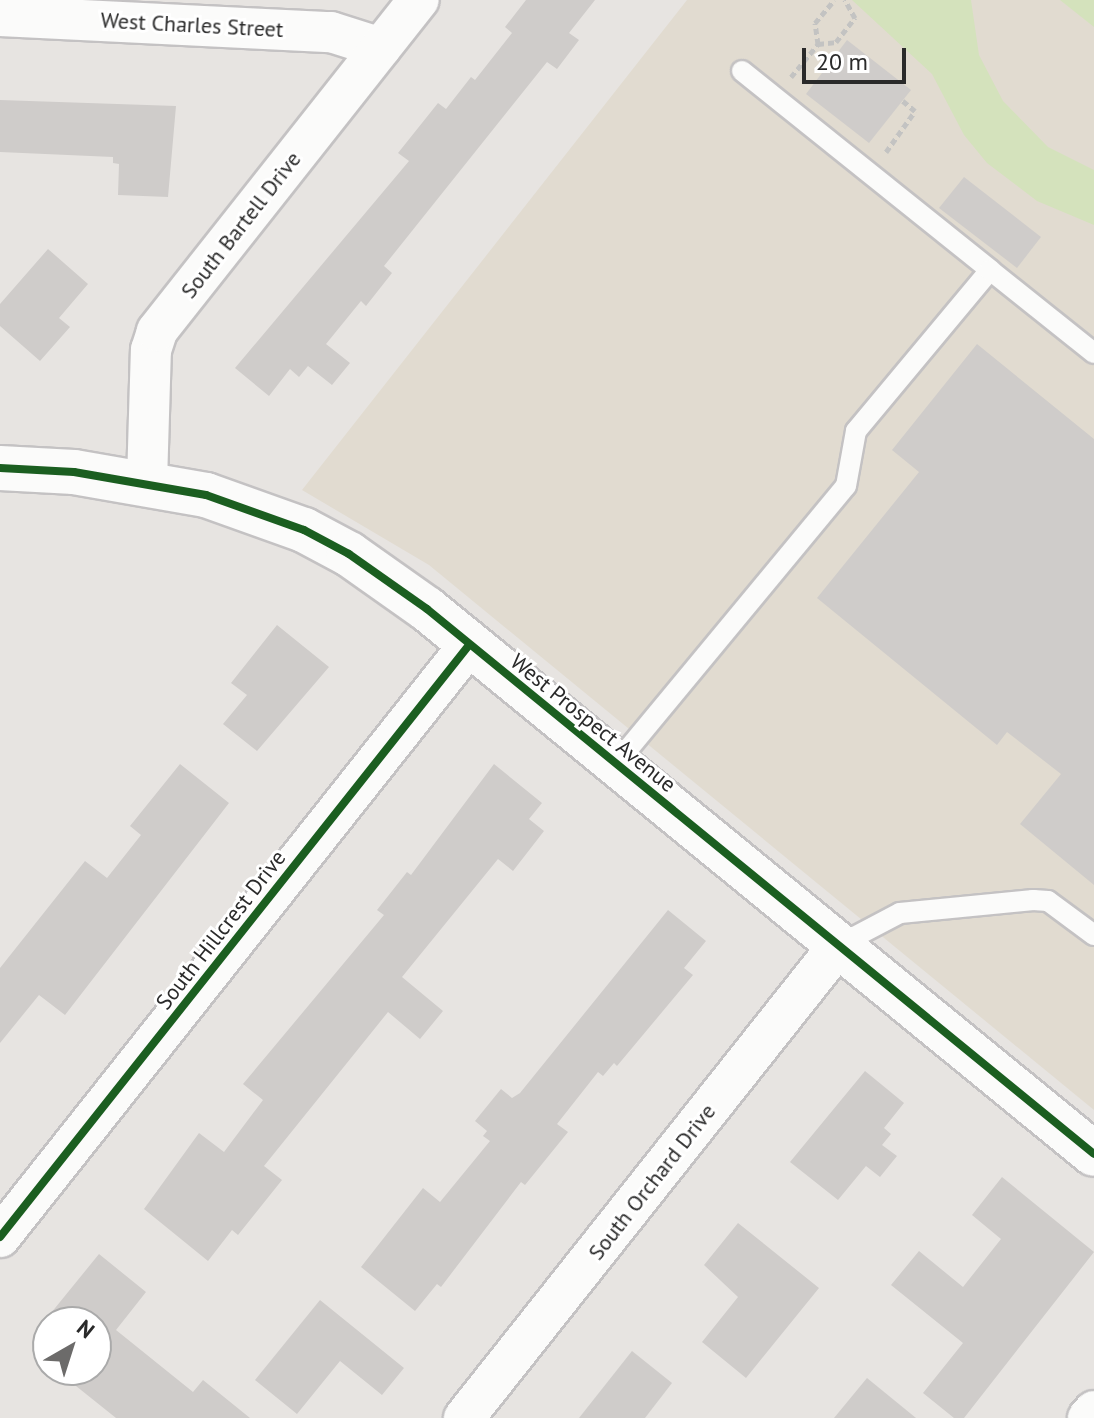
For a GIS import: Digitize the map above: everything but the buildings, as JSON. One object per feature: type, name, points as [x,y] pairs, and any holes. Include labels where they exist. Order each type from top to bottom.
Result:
[{"type":"main road","name":"West Prospect Avenue","points":[[0,468],[147,482],[206,495],[304,530],[386,578],[1094,1154]]},
{"type":"street","name":"South Bartell Drive","points":[[147,482],[151,350],[157,331],[418,0]]},
{"type":"street","name":"West Charles Street","points":[[0,16],[331,32],[381,48]]},
{"type":"street","name":"South Hillcrest Drive","points":[[0,1237],[469,645]]},
{"type":"street","name":"South Orchard Drive","points":[[464,1418],[839,945]]},
{"type":"street","points":[[1088,1418],[1094,1411]]},
{"type":"lane","points":[[742,71],[1094,353]]},
{"type":"lane","points":[[615,765],[846,486],[856,431],[990,270]]},
{"type":"lane","points":[[839,945],[900,913],[1033,900],[1048,901],[1094,935]]},
{"type":"path","points":[[818,44],[815,23],[834,0]]},
{"type":"path","points":[[775,97],[818,44],[836,42],[855,18],[845,0]]},
{"type":"path","points":[[870,173],[915,111],[903,101]]},
{"type":"shaded area","points":[[687,0],[1094,0],[1094,1110],[429,565],[302,490]]},
{"type":"green space","points":[[852,0],[971,0],[979,55],[1003,101],[1048,147],[1094,170],[1094,225],[1037,201],[987,163],[964,135],[932,74]]},
{"type":"green space","points":[[1060,0],[1094,0],[1094,27]]},
{"type":"cycle path","points":[[0,468],[74,472],[206,495],[304,530],[349,554],[427,609],[1094,1154]]},
{"type":"cycle path","points":[[0,1237],[469,645]]}]
